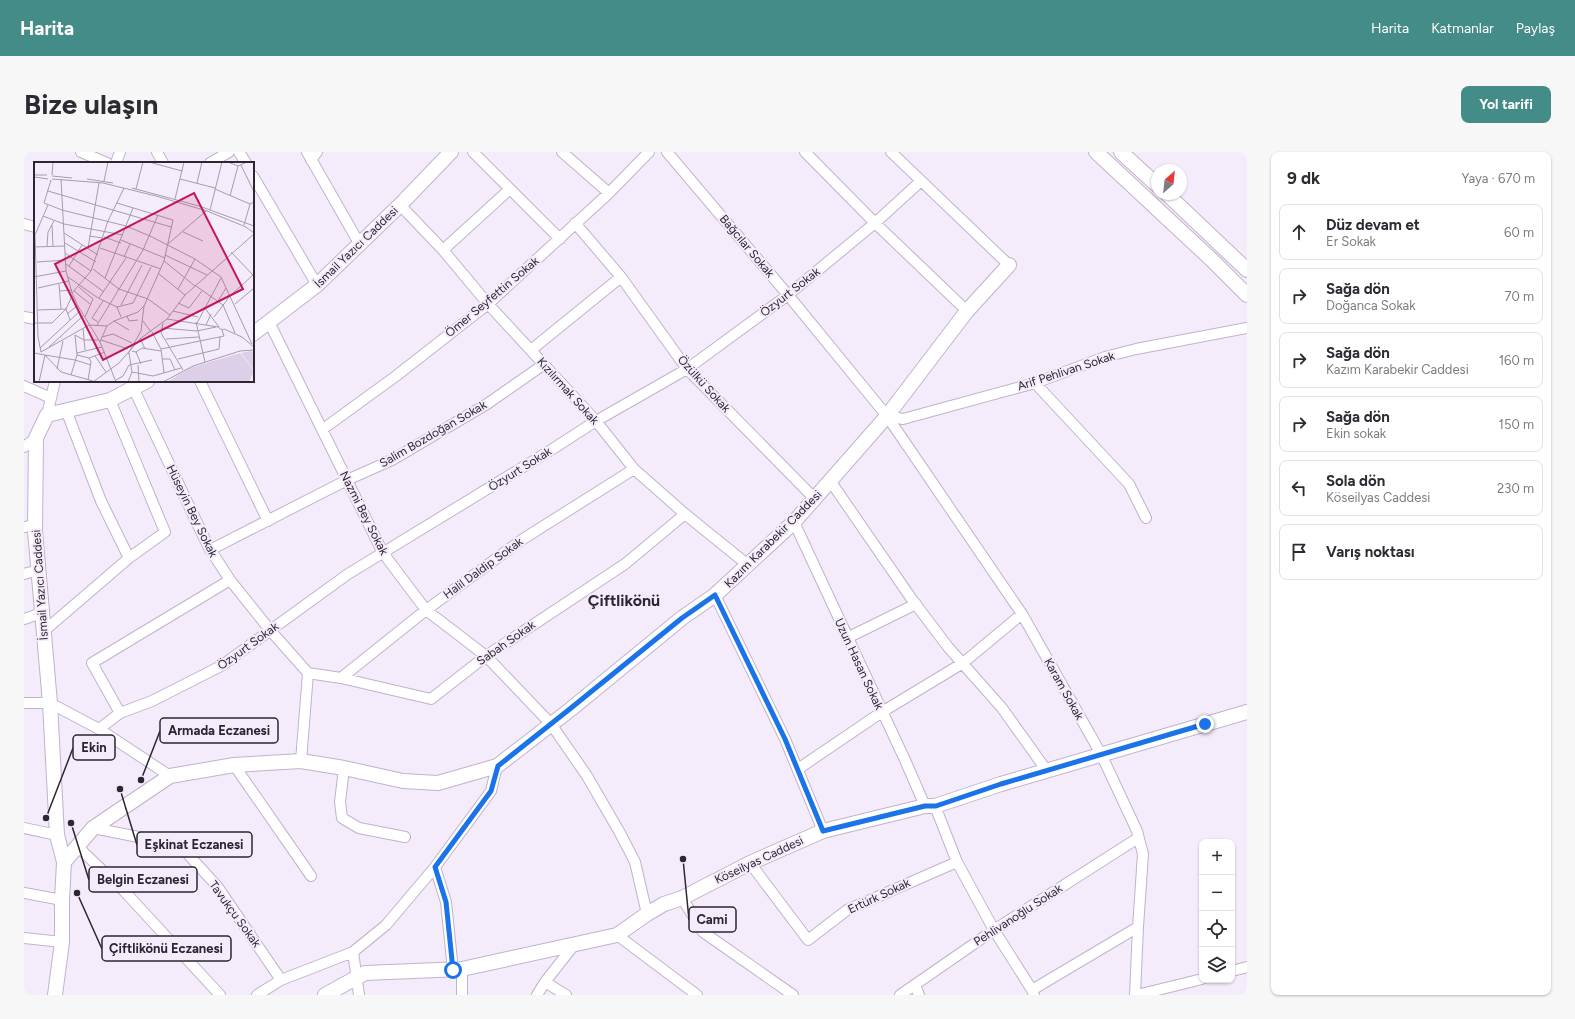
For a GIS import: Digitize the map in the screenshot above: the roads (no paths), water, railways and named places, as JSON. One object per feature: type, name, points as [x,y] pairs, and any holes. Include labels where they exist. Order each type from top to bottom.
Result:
[{"type":"street","points":[[81,152],[105,162]]},
{"type":"street","points":[[116,162],[120,152]]},
{"type":"street","points":[[157,152],[162,162]]},
{"type":"street","points":[[212,162],[229,152]]},
{"type":"street","points":[[239,152],[245,162]]},
{"type":"street","name":"İsmail Yazıcı Caddesi","points":[[254,331],[269,322],[317,285],[400,205],[451,152]]},
{"type":"street","points":[[473,152],[560,239]]},
{"type":"street","points":[[562,152],[609,193]]},
{"type":"street","name":"Ömer Seyfettin Sokak","points":[[323,429],[396,376],[488,304],[609,193],[649,152]]},
{"type":"street","name":"Bağcılar Sokak","points":[[666,152],[788,295],[887,416]]},
{"type":"street","points":[[805,152],[875,223],[967,311]]},
{"type":"street","points":[[891,152],[1009,265]]},
{"type":"street","points":[[1096,152],[1214,262],[1247,295]]},
{"type":"street","points":[[1121,152],[1151,180]]},
{"type":"street","points":[[312,155],[359,243]]},
{"type":"street","points":[[254,178],[317,285]]},
{"type":"street","name":"Özyurt Sokak","points":[[99,729],[120,713],[152,701],[221,666],[348,574],[596,421],[687,369],[788,295],[875,223],[922,181]]},
{"type":"street","points":[[443,250],[510,189]]},
{"type":"street","points":[[1173,200],[1247,270]]},
{"type":"street","name":"Kızılırmak Sokak","points":[[400,205],[443,250],[488,304],[543,365],[596,421],[634,469],[685,514],[748,565]]},
{"type":"street","name":"Özülkü Sokak","points":[[575,223],[621,277],[687,369],[815,499]]},
{"type":"street","points":[[24,224],[34,227]]},
{"type":"street","name":"Kazım Karabekir Caddesi","points":[[64,862],[93,828],[170,776],[234,764],[301,761],[344,768],[402,781],[438,783],[498,766],[682,618],[715,595],[794,522],[831,482],[887,416],[967,311],[1009,265]]},
{"type":"street","points":[[530,350],[621,277]]},
{"type":"street","points":[[24,317],[34,319]]},
{"type":"street","name":"Nazmi Bey Sokak","points":[[269,322],[383,553],[426,610],[486,656],[551,724],[587,776],[635,862],[647,914]]},
{"type":"street","name":"Arif Pehlivan Sokak","points":[[887,416],[903,419],[1035,383],[1106,357],[1136,349],[1247,328]]},
{"type":"street","name":"Salim Bozdoğan Sokak","points":[[210,550],[347,480],[392,460],[487,404],[543,365]]},
{"type":"street","points":[[55,382],[47,415],[110,400],[132,384],[142,382]]},
{"type":"street","points":[[200,382],[268,521]]},
{"type":"street","points":[[1035,383],[1129,484],[1146,518]]},
{"type":"street","name":"Hüseyin Bey Sokak","points":[[132,384],[210,550],[230,580],[270,630],[308,673]]},
{"type":"street","points":[[24,386],[51,398]]},
{"type":"street","points":[[44,631],[130,558],[165,532],[110,400]]},
{"type":"street","points":[[66,410],[101,501],[130,558]]},
{"type":"street","name":"İsmail Yazıcı Caddesi","points":[[47,415],[36,438],[30,526],[39,570],[50,703],[57,835],[64,862]]},
{"type":"street","name":"Karam Sokak","points":[[887,416],[1022,614],[1101,754],[1137,831],[1143,854],[1138,928],[1136,995]]},
{"type":"street","points":[[24,447],[36,438]]},
{"type":"street","name":"Halil Daldip Sokak","points":[[341,678],[426,610],[523,539],[634,469]]},
{"type":"street","points":[[831,482],[916,604],[948,647],[1002,708],[1048,771]]},
{"type":"street","name":"Sabah Sokak","points":[[308,673],[341,678],[431,699],[486,656],[625,564],[685,514]]},
{"type":"street","name":"Uzun Hasan Sokak","points":[[794,522],[882,712],[957,862],[994,930],[1033,992]]},
{"type":"street","points":[[24,574],[39,570]]},
{"type":"street","points":[[120,713],[92,663],[230,580]]},
{"type":"street","points":[[715,595],[798,769],[823,831]]},
{"type":"street","points":[[847,638],[916,604]]},
{"type":"street","points":[[24,619],[42,613]]},
{"type":"street","points":[[798,769],[882,712],[963,663],[1022,614]]},
{"type":"street","points":[[301,761],[308,673]]},
{"type":"street","points":[[24,703],[50,703],[99,729],[170,776]]},
{"type":"street","name":"Köseilyas Caddesi","points":[[325,995],[365,973],[458,970],[617,936],[647,914],[664,904],[682,898],[750,863],[823,831],[930,806],[1101,754],[1247,712]]},
{"type":"street","points":[[234,764],[311,876]]},
{"type":"street","points":[[257,995],[281,980],[353,952],[386,925],[435,867],[491,791],[498,766]]},
{"type":"street","points":[[344,768],[340,802],[342,818],[360,828],[405,837]]},
{"type":"street","points":[[24,828],[57,835]]},
{"type":"street","name":"Tavukçu Sokak","points":[[93,828],[159,841],[185,851],[217,886],[281,980]]},
{"type":"street","name":"Pehlivanoğlu Sokak","points":[[900,995],[917,990],[994,930],[1138,838]]},
{"type":"street","points":[[78,847],[125,892],[220,995]]},
{"type":"street","points":[[55,995],[62,942],[64,862]]},
{"type":"street","name":"Ertürk Sokak","points":[[750,863],[808,940],[847,910],[957,862]]},
{"type":"street","points":[[435,867],[446,902],[462,995]]},
{"type":"street","points":[[24,893],[62,900]]},
{"type":"street","points":[[682,898],[703,932],[792,995]]},
{"type":"street","points":[[1033,992],[1138,928]]},
{"type":"street","points":[[617,936],[697,995]]},
{"type":"street","points":[[24,938],[62,942]]},
{"type":"street","points":[[536,995],[574,945]]},
{"type":"street","points":[[353,952],[359,995]]},
{"type":"street","points":[[1235,970],[1247,967]]},
{"type":"street","points":[[1136,995],[1199,979]]},
{"type":"street","points":[[545,982],[566,995]]},
{"type":"place","name":"Armada Eczanesi","points":[[141,780]]},
{"type":"place","name":"Eşkinat Eczanesi","points":[[120,789]]},
{"type":"place","name":"Ekin","points":[[46,818]]},
{"type":"place","name":"Belgin Eczanesi","points":[[71,823]]},
{"type":"place","name":"Cami","points":[[683,859]]},
{"type":"place","name":"Çiftlikönü Eczanesi","points":[[77,893]]},
{"type":"district","name":"Çiftlikönü","points":[[624,600]]}]
